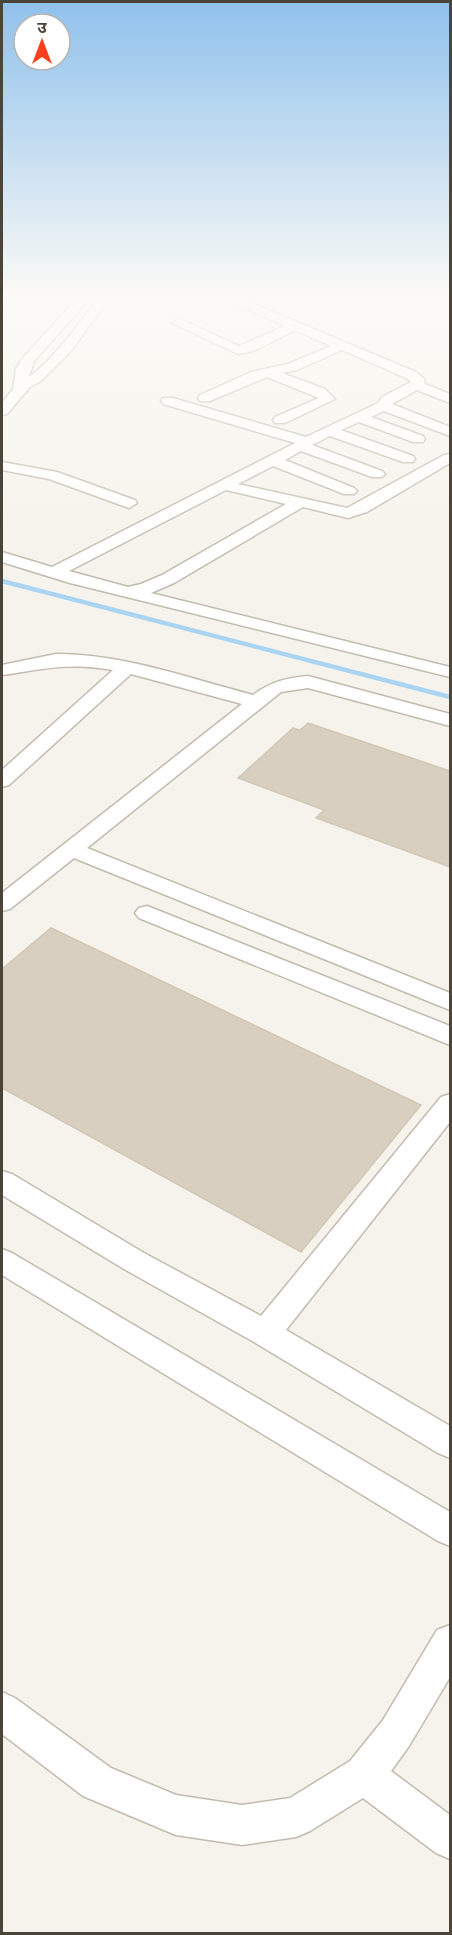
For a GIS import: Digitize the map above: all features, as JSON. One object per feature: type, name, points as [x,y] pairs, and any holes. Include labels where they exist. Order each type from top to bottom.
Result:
[{"type":"street","points":[[2,411],[17,386]]},
{"type":"street","points":[[205,398],[233,386]]},
{"type":"street","points":[[280,420],[328,399],[320,392],[305,386]]},
{"type":"street","points":[[53,573],[303,444],[384,406],[387,400],[413,386]]},
{"type":"street","points":[[419,386],[450,399]]},
{"type":"street","points":[[168,401],[303,444],[376,474]]},
{"type":"street","points":[[384,406],[450,432]]},
{"type":"street","points":[[358,417],[418,439]]},
{"type":"street","points":[[329,431],[408,459]]},
{"type":"street","points":[[224,485],[342,513],[354,513],[449,458]]},
{"type":"street","points":[[272,460],[348,491]]},
{"type":"street","points":[[2,466],[52,475],[129,503]]},
{"type":"street","points":[[129,592],[145,589],[168,579],[299,503]]},
{"type":"street","points":[[2,557],[53,573],[450,672]]},
{"type":"street","points":[[2,670],[56,660],[89,660],[255,702]]},
{"type":"street","points":[[2,781],[127,668]]},
{"type":"street","points":[[2,904],[274,688],[291,682],[308,682],[450,720]]},
{"type":"street","points":[[71,849],[450,1002]]},
{"type":"street","points":[[147,913],[450,1036]]},
{"type":"street","points":[[265,1333],[450,1104]]},
{"type":"street","points":[[2,1182],[134,1261],[265,1333],[450,1443]]},
{"type":"street","points":[[2,1261],[450,1530]]},
{"type":"street","points":[[2,1711],[97,1782],[176,1815],[242,1825],[296,1817],[364,1775],[396,1733],[450,1643]]},
{"type":"street","points":[[364,1775],[450,1839]]},
{"type":"building","points":[[308,723],[450,771],[450,867],[316,818],[324,810],[238,778],[293,728],[300,730]]},
{"type":"building","points":[[51,928],[421,1105],[301,1252],[2,1088],[2,969]]},
{"type":"waterway","points":[[2,581],[450,697]]}]
